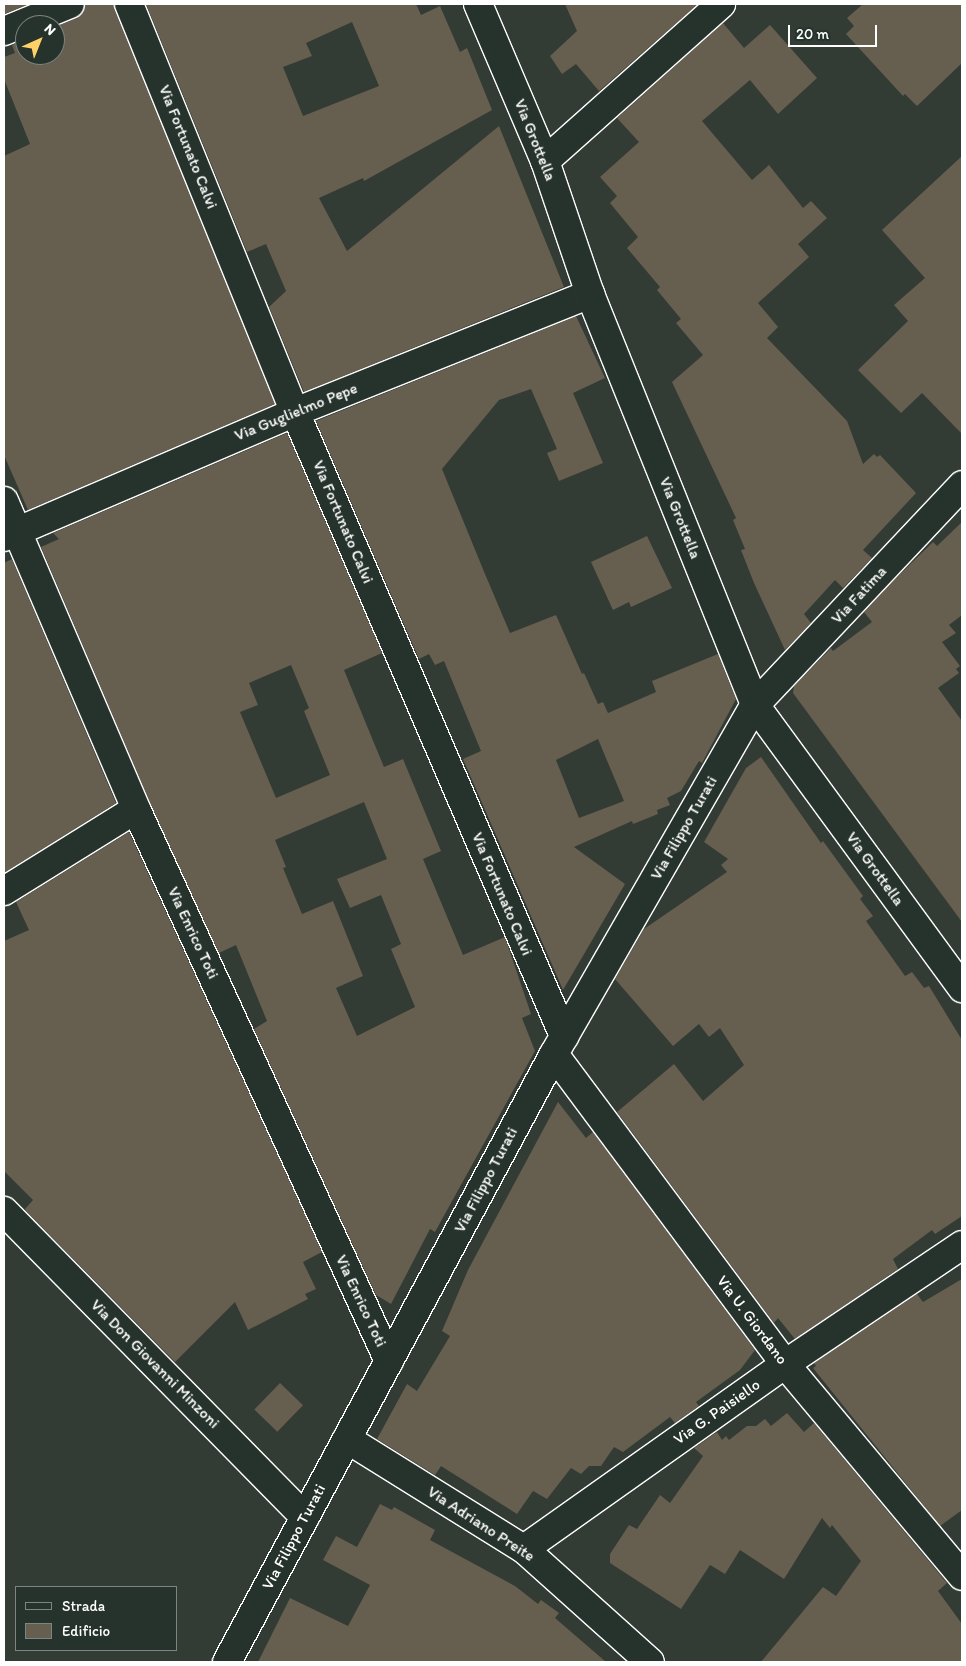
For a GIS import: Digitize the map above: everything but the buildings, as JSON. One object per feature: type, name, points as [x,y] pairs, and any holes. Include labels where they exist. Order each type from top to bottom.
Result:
[{"type":"street","points":[[4,31],[70,4]]},
{"type":"street","name":"Via Fortunato Calvi","points":[[129,4],[295,412],[559,1045]]},
{"type":"street","name":"Via Grottella","points":[[478,4],[545,160],[590,294],[755,705],[962,988]]},
{"type":"street","points":[[545,160],[721,4]]},
{"type":"street","name":"Via Guglielmo Pepe","points":[[10,534],[295,412],[590,294]]},
{"type":"street","name":"Via Fatima","points":[[755,705],[962,485]]},
{"type":"street","name":"Via Enrico Toti","points":[[4,501],[10,534],[389,1361]]},
{"type":"street","name":"Via Filippo Turati","points":[[227,1662],[559,1045],[755,705]]},
{"type":"street","points":[[4,891],[136,809]]},
{"type":"street","name":"Via U. Giordano","points":[[559,1045],[785,1364],[962,1576]]},
{"type":"street","name":"Via Don Giovanni Minzoni","points":[[4,1211],[305,1517]]},
{"type":"street","name":"Via G. Paisiello","points":[[524,1549],[785,1364],[962,1245]]},
{"type":"street","name":"Via Adriano Preite","points":[[347,1439],[524,1549],[650,1662]]}]
